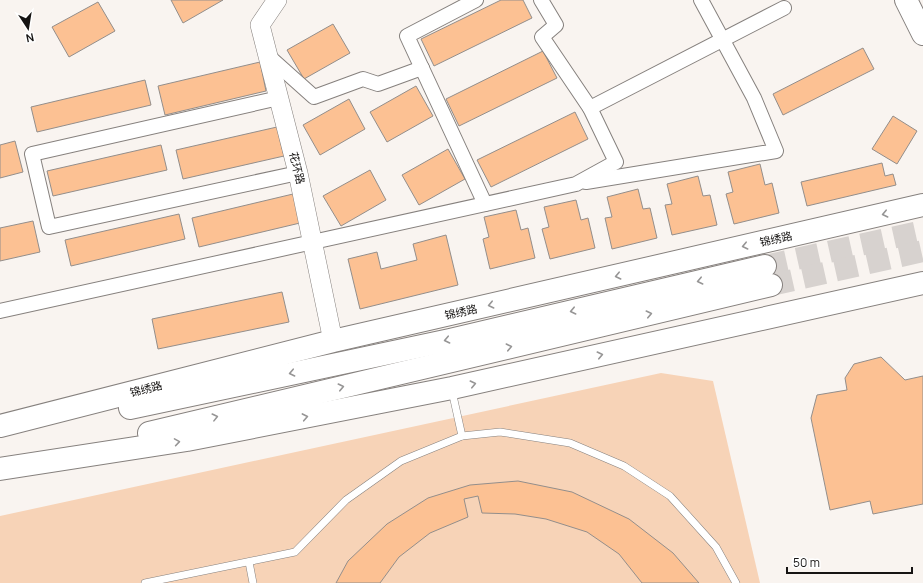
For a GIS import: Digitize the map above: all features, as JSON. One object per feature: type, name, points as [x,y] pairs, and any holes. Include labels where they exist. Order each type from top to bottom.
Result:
[{"type":"main road","points":[[906,0],[923,34]]},
{"type":"main road","name":"锦绣路","points":[[0,426],[333,341],[923,205]]},
{"type":"main road","name":"锦绣路","points":[[0,435],[450,340],[768,275],[0,469]]},
{"type":"main road","name":"锦绣路","points":[[0,469],[188,440],[452,388],[923,284]]},
{"type":"street","name":"花环路","points":[[277,0],[260,25],[298,173],[333,341]]},
{"type":"street","points":[[476,0],[407,36],[485,204]]},
{"type":"street","points":[[541,0],[556,25],[542,37],[590,108],[616,162],[576,184]]},
{"type":"street","points":[[0,311],[576,184],[776,151],[754,98],[701,0]]},
{"type":"street","points":[[590,108],[784,8]]},
{"type":"street","points":[[267,55],[314,96],[363,79],[378,84],[422,68]]},
{"type":"street","points":[[279,98],[32,154],[49,227],[298,173]]},
{"type":"lane","points":[[452,388],[462,436]]},
{"type":"lane","points":[[145,583],[295,552],[346,500],[401,461],[462,436],[500,432],[570,443],[624,466],[670,496],[716,547],[736,583]]},
{"type":"lane","points":[[248,562],[253,583]]},
{"type":"shaded area","points":[[661,373],[713,381],[760,583],[0,583],[0,516]]},
{"type":"building","points":[[171,0],[223,0],[183,23]]},
{"type":"building","points":[[501,0],[523,0],[532,18],[434,66],[421,39]]},
{"type":"building","points":[[98,2],[115,31],[69,57],[52,27]]},
{"type":"building","points":[[333,24],[350,53],[304,79],[287,50]]},
{"type":"building","points":[[863,48],[874,69],[783,115],[773,94]]},
{"type":"building","points":[[543,51],[557,78],[459,126],[446,99]]},
{"type":"building","points":[[260,62],[266,91],[165,115],[158,86]]},
{"type":"building","points":[[145,80],[151,105],[37,132],[31,107]]},
{"type":"building","points":[[416,86],[433,116],[387,142],[370,112]]},
{"type":"building","points":[[349,99],[365,129],[320,155],[303,125]]},
{"type":"building","points":[[575,112],[588,139],[491,187],[477,160]]},
{"type":"building","points":[[893,116],[917,131],[897,164],[872,149]]},
{"type":"building","points":[[277,127],[284,156],[183,179],[176,150]]},
{"type":"building","points":[[15,141],[23,172],[0,178],[0,145]]},
{"type":"building","points":[[161,145],[167,170],[53,196],[47,171]]},
{"type":"building","points":[[448,149],[465,179],[419,205],[402,175]]},
{"type":"building","points":[[882,163],[885,176],[893,174],[896,185],[807,206],[801,182]]},
{"type":"building","points":[[760,164],[765,185],[772,183],[779,213],[734,224],[726,194],[733,192],[728,172]]},
{"type":"building","points":[[370,170],[386,200],[341,226],[323,196]]},
{"type":"building","points":[[698,176],[703,196],[710,195],[717,225],[672,235],[665,205],[672,204],[667,184]]},
{"type":"building","points":[[638,189],[643,209],[650,208],[657,238],[612,249],[605,218],[612,217],[607,197]]},
{"type":"building","points":[[293,194],[300,223],[199,247],[192,218]]},
{"type":"building","points":[[576,200],[581,220],[588,218],[595,248],[550,259],[542,229],[549,227],[544,207]]},
{"type":"building","points":[[516,210],[521,230],[528,228],[535,258],[490,269],[483,239],[489,237],[484,217]]},
{"type":"building","points":[[179,214],[185,239],[71,266],[65,240]]},
{"type":"building","points":[[33,221],[40,252],[0,261],[0,228]]},
{"type":"building","points":[[446,235],[458,285],[360,309],[348,259],[377,252],[381,269],[417,260],[413,244]]},
{"type":"building","points":[[282,292],[289,322],[158,349],[152,319]]},
{"type":"building","points":[[881,357],[905,380],[923,376],[923,504],[873,514],[870,501],[830,510],[811,418],[817,395],[847,390],[845,378],[854,364]]},
{"type":"building","points":[[518,481],[572,492],[629,519],[673,553],[699,583],[642,583],[619,554],[587,532],[546,519],[515,514],[482,513],[478,496],[464,499],[468,517],[430,533],[399,557],[380,583],[336,583],[348,561],[387,524],[428,498],[470,485]]},
{"type":"tunnel","points":[[765,266],[923,231]]},
{"type":"tunnel","points":[[771,285],[923,251]]}]
